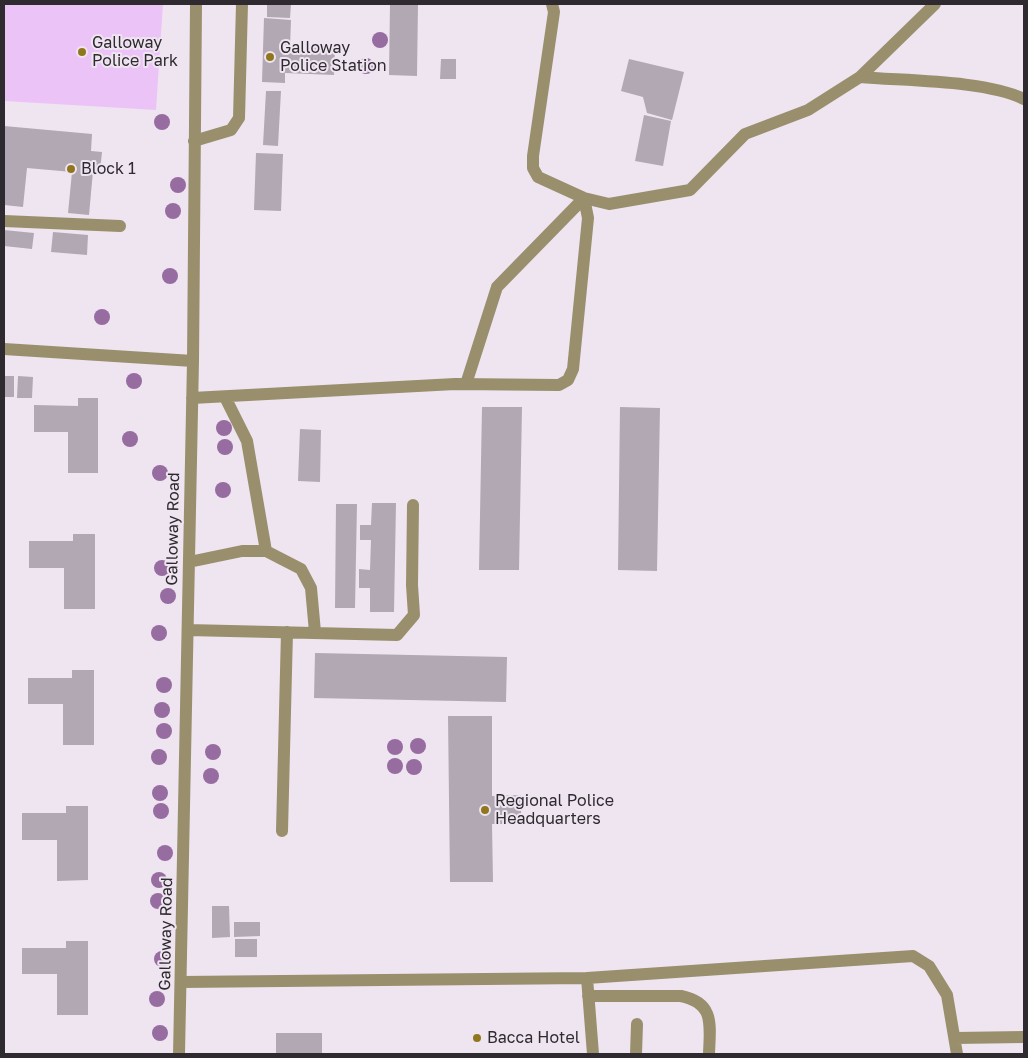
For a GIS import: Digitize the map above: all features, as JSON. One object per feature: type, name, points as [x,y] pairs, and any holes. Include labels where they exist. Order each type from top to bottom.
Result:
[{"type":"street","name":"Galloway Road","points":[[179,1054],[193,361],[196,4]]},
{"type":"street","points":[[194,141],[232,130],[239,118],[242,4]]},
{"type":"street","points":[[552,4],[554,12],[533,168],[538,176],[584,198],[610,204],[690,190],[746,134],[808,110],[860,77],[935,4]]},
{"type":"street","points":[[860,77],[976,86],[1015,94],[1024,99]]},
{"type":"street","points":[[192,398],[466,384],[559,386],[568,380],[573,369],[588,218],[584,198]]},
{"type":"street","points":[[466,384],[496,287],[584,198]]},
{"type":"street","points":[[4,221],[120,226]]},
{"type":"street","points":[[4,349],[193,361]]},
{"type":"street","points":[[225,397],[247,441],[266,551]]},
{"type":"street","points":[[188,630],[396,635],[414,615],[412,584],[413,505]]},
{"type":"street","points":[[189,562],[242,551],[266,551],[301,570],[311,588],[314,632]]},
{"type":"street","points":[[282,831],[286,632]]},
{"type":"street","points":[[181,982],[535,980],[913,956],[929,966],[947,996],[957,1054]]},
{"type":"street","points":[[587,978],[593,1054]]},
{"type":"street","points":[[588,996],[681,996],[693,998],[701,1002],[708,1014],[709,1054]]},
{"type":"street","points":[[636,1054],[637,1024]]},
{"type":"street","points":[[955,1038],[1024,1037]]},
{"type":"shaded area","name":"Galloway Police Park","points":[[4,4],[163,4],[156,110],[4,101]]},
{"type":"building","points":[[267,4],[291,4],[290,18],[267,17]]},
{"type":"building","points":[[390,4],[418,4],[417,76],[389,75]]},
{"type":"building","points":[[264,18],[291,20],[290,47],[335,48],[334,75],[285,73],[285,83],[262,82]]},
{"type":"building","points":[[441,59],[456,59],[456,79],[440,79]]},
{"type":"building","points":[[629,59],[684,72],[672,120],[647,113],[643,97],[621,91]]},
{"type":"building","points":[[266,91],[281,91],[278,146],[263,145]]},
{"type":"building","points":[[644,115],[671,121],[663,166],[635,161]]},
{"type":"building","name":"Block 1","points":[[4,126],[92,134],[91,151],[102,152],[100,171],[93,171],[89,215],[68,213],[72,172],[27,168],[23,207],[4,205]]},
{"type":"building","points":[[256,153],[283,154],[281,211],[254,210]]},
{"type":"building","points":[[4,230],[34,233],[32,249],[4,246]]},
{"type":"building","points":[[53,232],[88,235],[87,255],[51,252]]},
{"type":"building","points":[[4,376],[14,376],[14,397],[4,397]]},
{"type":"building","points":[[18,376],[33,377],[32,398],[17,398]]},
{"type":"building","points":[[78,398],[98,398],[98,473],[68,473],[68,432],[34,432],[34,405],[78,406]]},
{"type":"building","points":[[482,407],[522,407],[519,570],[479,570]]},
{"type":"building","points":[[620,407],[660,408],[657,571],[618,570]]},
{"type":"building","points":[[300,429],[321,430],[320,482],[298,481]]},
{"type":"building","points":[[372,503],[396,503],[394,612],[370,612],[370,588],[359,588],[359,569],[370,570],[371,540],[360,540],[360,525],[371,525]]},
{"type":"building","points":[[336,504],[357,504],[355,608],[335,608]]},
{"type":"building","points":[[73,534],[95,534],[95,609],[64,609],[64,568],[29,568],[29,541],[73,541]]},
{"type":"building","points":[[315,653],[507,657],[506,702],[314,698]]},
{"type":"building","points":[[72,670],[94,670],[94,745],[63,745],[63,704],[28,704],[28,678],[72,678]]},
{"type":"building","name":"Regional Police Headquarters","points":[[448,716],[492,716],[492,796],[521,795],[521,824],[492,824],[493,882],[450,882]]},
{"type":"building","points":[[66,806],[88,806],[88,880],[57,881],[57,840],[22,840],[22,813],[66,813]]},
{"type":"building","points":[[212,906],[229,906],[230,937],[212,938]]},
{"type":"building","points":[[234,922],[260,922],[260,936],[234,937]]},
{"type":"building","points":[[235,939],[257,939],[257,957],[235,957]]},
{"type":"building","points":[[66,941],[88,941],[88,1015],[57,1015],[57,974],[22,974],[22,948],[66,948]]},
{"type":"building","points":[[276,1033],[322,1033],[322,1054],[276,1054]]},
{"type":"place","name":"Galloway Police Park","points":[[82,52]]},
{"type":"place","name":"Galloway Police Station","points":[[270,57]]},
{"type":"place","name":"Block 1","points":[[71,169]]},
{"type":"place","name":"Regional Police Headquarters","points":[[485,810]]},
{"type":"place","name":"Bacca Hotel","points":[[477,1038]]}]
